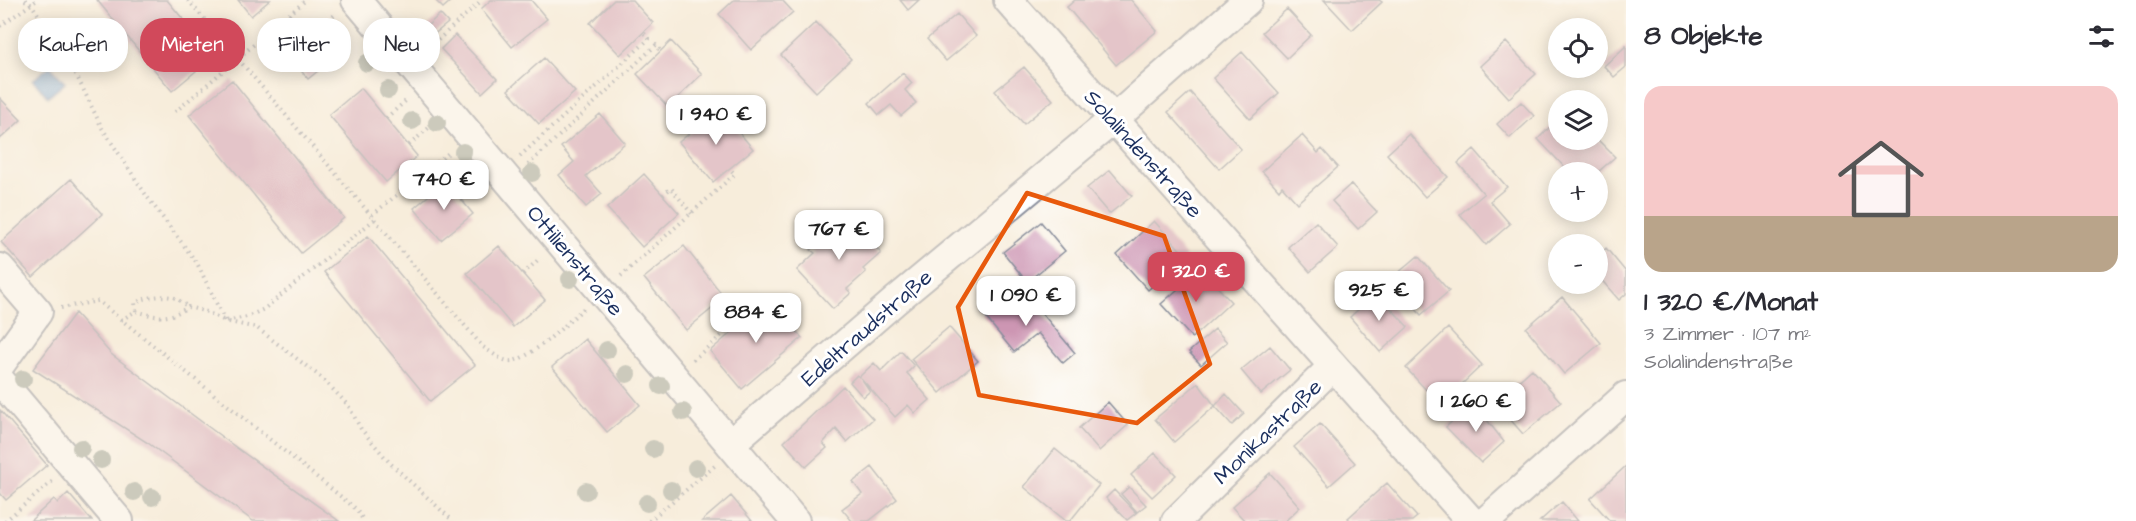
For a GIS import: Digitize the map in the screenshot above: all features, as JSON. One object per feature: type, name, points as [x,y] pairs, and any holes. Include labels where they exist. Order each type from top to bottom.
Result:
[{"type":"street","name":"Ottilienstraße","points":[[356,0],[795,521]]},
{"type":"street","name":"Solalindenstraße","points":[[1008,0],[1471,521]]},
{"type":"street","name":"Edeltraudstraße","points":[[730,444],[1114,119],[1248,0]]},
{"type":"street","points":[[0,268],[38,312],[0,365]]},
{"type":"street","name":"Monikastraße","points":[[1176,521],[1333,366]]},
{"type":"street","points":[[0,380],[119,521]]},
{"type":"street","points":[[1486,521],[1626,396]]},
{"type":"path","points":[[25,0],[32,5],[71,64],[102,128],[148,198],[197,263],[225,321]]},
{"type":"path","points":[[0,26],[37,0]]},
{"type":"path","points":[[188,0],[204,18]]},
{"type":"path","points":[[245,52],[306,0]]},
{"type":"path","points":[[440,37],[482,0]]},
{"type":"path","points":[[515,160],[649,39],[643,32]]},
{"type":"path","points":[[523,169],[656,45],[661,52]]},
{"type":"path","points":[[245,66],[483,347],[509,362],[525,357],[588,305]]},
{"type":"path","points":[[175,112],[222,72]]},
{"type":"path","points":[[225,321],[247,317],[264,309],[470,135]]},
{"type":"path","points":[[616,280],[735,174],[730,169]]},
{"type":"path","points":[[663,195],[671,188],[692,214]]},
{"type":"path","points":[[136,311],[135,303],[144,298],[174,298],[225,321],[257,328],[322,378],[348,405],[361,429],[390,464],[453,521]]},
{"type":"path","points":[[38,312],[98,302],[355,508],[364,521]]},
{"type":"path","points":[[121,320],[136,311],[157,318],[174,316],[188,306]]},
{"type":"path","points":[[688,364],[737,322],[739,326]]},
{"type":"path","points":[[649,521],[723,460],[730,444]]},
{"type":"path","points":[[5,521],[72,464]]},
{"type":"highlighted area","points":[[1027,193],[1164,236],[1210,364],[1137,423],[979,395],[958,307]]},
{"type":"water","points":[[43,72],[55,72],[65,83],[48,97],[33,80]]},
{"type":"building","points":[[97,0],[167,0],[182,18],[140,18],[140,52],[128,38],[128,18],[112,18]]},
{"type":"building","points":[[238,0],[270,0],[251,16]]},
{"type":"building","points":[[435,0],[452,0],[443,8]]},
{"type":"building","points":[[491,0],[531,0],[547,19],[512,47],[481,9]]},
{"type":"building","points":[[614,0],[632,0],[653,23],[620,55],[590,23]]},
{"type":"building","points":[[734,0],[782,0],[793,12],[751,50],[719,14]]},
{"type":"building","points":[[900,0],[919,0],[908,10]]},
{"type":"building","points":[[1075,0],[1131,0],[1157,31],[1116,65],[1067,7]]},
{"type":"building","points":[[1324,0],[1379,0],[1382,2],[1352,30]]},
{"type":"building","points":[[1287,9],[1311,35],[1287,58],[1262,32]]},
{"type":"building","points":[[440,14],[448,23],[440,29],[440,18],[436,18]]},
{"type":"building","points":[[957,14],[976,36],[946,61],[927,39]]},
{"type":"building","points":[[816,22],[851,59],[816,92],[781,55]]},
{"type":"building","points":[[455,35],[497,79],[482,93],[441,49]]},
{"type":"building","points":[[671,41],[702,74],[668,107],[637,74]]},
{"type":"building","points":[[1506,42],[1536,74],[1509,98],[1480,66]]},
{"type":"building","points":[[1626,46],[1626,67],[1614,77],[1608,70],[1608,62]]},
{"type":"building","points":[[1242,52],[1279,93],[1250,119],[1213,78]]},
{"type":"building","points":[[544,58],[575,92],[539,124],[508,90]]},
{"type":"building","points":[[1024,67],[1053,100],[1024,124],[995,91]]},
{"type":"building","points":[[156,72],[195,72],[172,91]]},
{"type":"building","points":[[302,72],[317,72],[308,79]]},
{"type":"building","points":[[903,73],[912,83],[905,90],[916,103],[901,116],[891,105],[879,115],[869,103]]},
{"type":"building","points":[[232,80],[344,218],[301,253],[189,115]]},
{"type":"building","points":[[361,88],[417,156],[386,182],[329,115]]},
{"type":"building","points":[[1190,92],[1241,149],[1219,169],[1168,112]]},
{"type":"building","points":[[0,98],[21,120],[0,139]]},
{"type":"building","points":[[1521,102],[1534,116],[1510,138],[1497,124]]},
{"type":"building","points":[[719,109],[753,149],[713,182],[679,142]]},
{"type":"building","points":[[600,114],[625,143],[586,176],[602,194],[586,207],[559,175],[574,162],[561,147]]},
{"type":"building","points":[[1548,129],[1548,150],[1538,139]]},
{"type":"building","points":[[1409,134],[1448,177],[1425,197],[1387,154]]},
{"type":"building","points":[[1302,135],[1318,153],[1322,149],[1338,167],[1297,203],[1282,186],[1279,190],[1262,171]]},
{"type":"building","points":[[1474,149],[1507,187],[1490,201],[1510,224],[1486,245],[1460,214],[1484,194],[1458,163]]},
{"type":"building","points":[[1548,150],[1608,150],[1615,157],[1608,163],[1560,162]]},
{"type":"building","points":[[1110,170],[1132,196],[1109,214],[1087,188]]},
{"type":"building","points":[[644,174],[679,213],[642,247],[607,208]]},
{"type":"building","points":[[71,179],[102,214],[33,277],[1,242]]},
{"type":"building","points":[[446,181],[473,214],[441,240],[414,208]]},
{"type":"building","points":[[1351,184],[1377,212],[1358,229],[1332,201]]},
{"type":"building","points":[[845,213],[881,253],[863,269],[866,272],[847,289],[851,293],[833,309],[797,270],[815,253],[811,250],[830,233],[827,229]]},
{"type":"building","points":[[1154,221],[1186,256],[1148,290],[1117,255]]},
{"type":"building","points":[[1041,222],[1065,251],[1027,282],[1003,252]]},
{"type":"building","points":[[1316,222],[1338,247],[1310,272],[1288,247]]},
{"type":"building","points":[[368,236],[475,365],[430,401],[324,272]]},
{"type":"building","points":[[499,246],[545,300],[513,327],[467,273]]},
{"type":"building","points":[[684,246],[725,298],[686,330],[644,278]]},
{"type":"building","points":[[1608,250],[1626,272],[1626,294],[1619,300],[1608,287]]},
{"type":"building","points":[[1418,256],[1449,291],[1421,315],[1390,280]]},
{"type":"building","points":[[1201,269],[1231,302],[1192,338],[1161,304]]},
{"type":"building","points":[[1377,293],[1408,327],[1380,352],[1350,317]]},
{"type":"building","points":[[1002,296],[1017,313],[1032,301],[1075,353],[1063,363],[1038,333],[1014,352],[982,313]]},
{"type":"building","points":[[1562,297],[1601,343],[1564,374],[1526,328]]},
{"type":"building","points":[[769,300],[802,338],[742,389],[710,351]]},
{"type":"building","points":[[75,313],[111,354],[339,521],[253,521],[148,443],[33,369]]},
{"type":"building","points":[[949,327],[978,361],[940,393],[911,359]]},
{"type":"building","points":[[1448,328],[1482,365],[1440,405],[1406,368]]},
{"type":"building","points":[[1215,329],[1227,342],[1201,365],[1189,352]]},
{"type":"building","points":[[585,339],[640,405],[607,432],[552,367]]},
{"type":"building","points":[[1270,346],[1290,370],[1261,394],[1241,370]]},
{"type":"building","points":[[901,351],[914,366],[907,373],[930,400],[915,413],[908,405],[895,417],[861,378],[870,391],[863,397],[850,382],[874,363],[881,371]]},
{"type":"building","points":[[1532,369],[1561,402],[1523,434],[1495,402]]},
{"type":"building","points":[[1198,383],[1215,406],[1174,442],[1155,419]]},
{"type":"building","points":[[843,386],[873,419],[847,442],[836,429],[823,443],[827,448],[806,467],[784,442]]},
{"type":"building","points":[[1226,394],[1244,414],[1232,425],[1215,406]]},
{"type":"building","points":[[1108,402],[1128,425],[1099,451],[1079,428]]},
{"type":"building","points":[[1473,402],[1504,442],[1481,463],[1446,427]]},
{"type":"building","points":[[0,410],[47,465],[6,500],[0,493]]},
{"type":"building","points":[[1320,424],[1355,463],[1329,486],[1294,447]]},
{"type":"building","points":[[1055,449],[1099,485],[1070,521],[1066,521],[1024,487]]},
{"type":"building","points":[[1155,453],[1176,475],[1152,497],[1131,475]]},
{"type":"building","points":[[1626,466],[1626,521],[1610,521],[1590,499]]},
{"type":"building","points":[[872,467],[897,499],[869,521],[852,521],[842,509],[862,494],[853,482]]},
{"type":"building","points":[[1270,473],[1300,507],[1285,521],[1245,521],[1232,507]]},
{"type":"building","points":[[1387,483],[1417,517],[1412,521],[1351,521],[1348,518]]},
{"type":"building","points":[[1129,487],[1146,505],[1137,512],[1121,494]]},
{"type":"building","points":[[1114,490],[1136,513],[1127,520],[1106,498]]},
{"type":"building","points":[[68,493],[92,521],[30,521],[54,499],[58,503]]},
{"type":"building","points":[[731,496],[752,521],[702,521]]},
{"type":"building","points":[[1562,502],[1578,521],[1540,521],[1550,512]]}]
